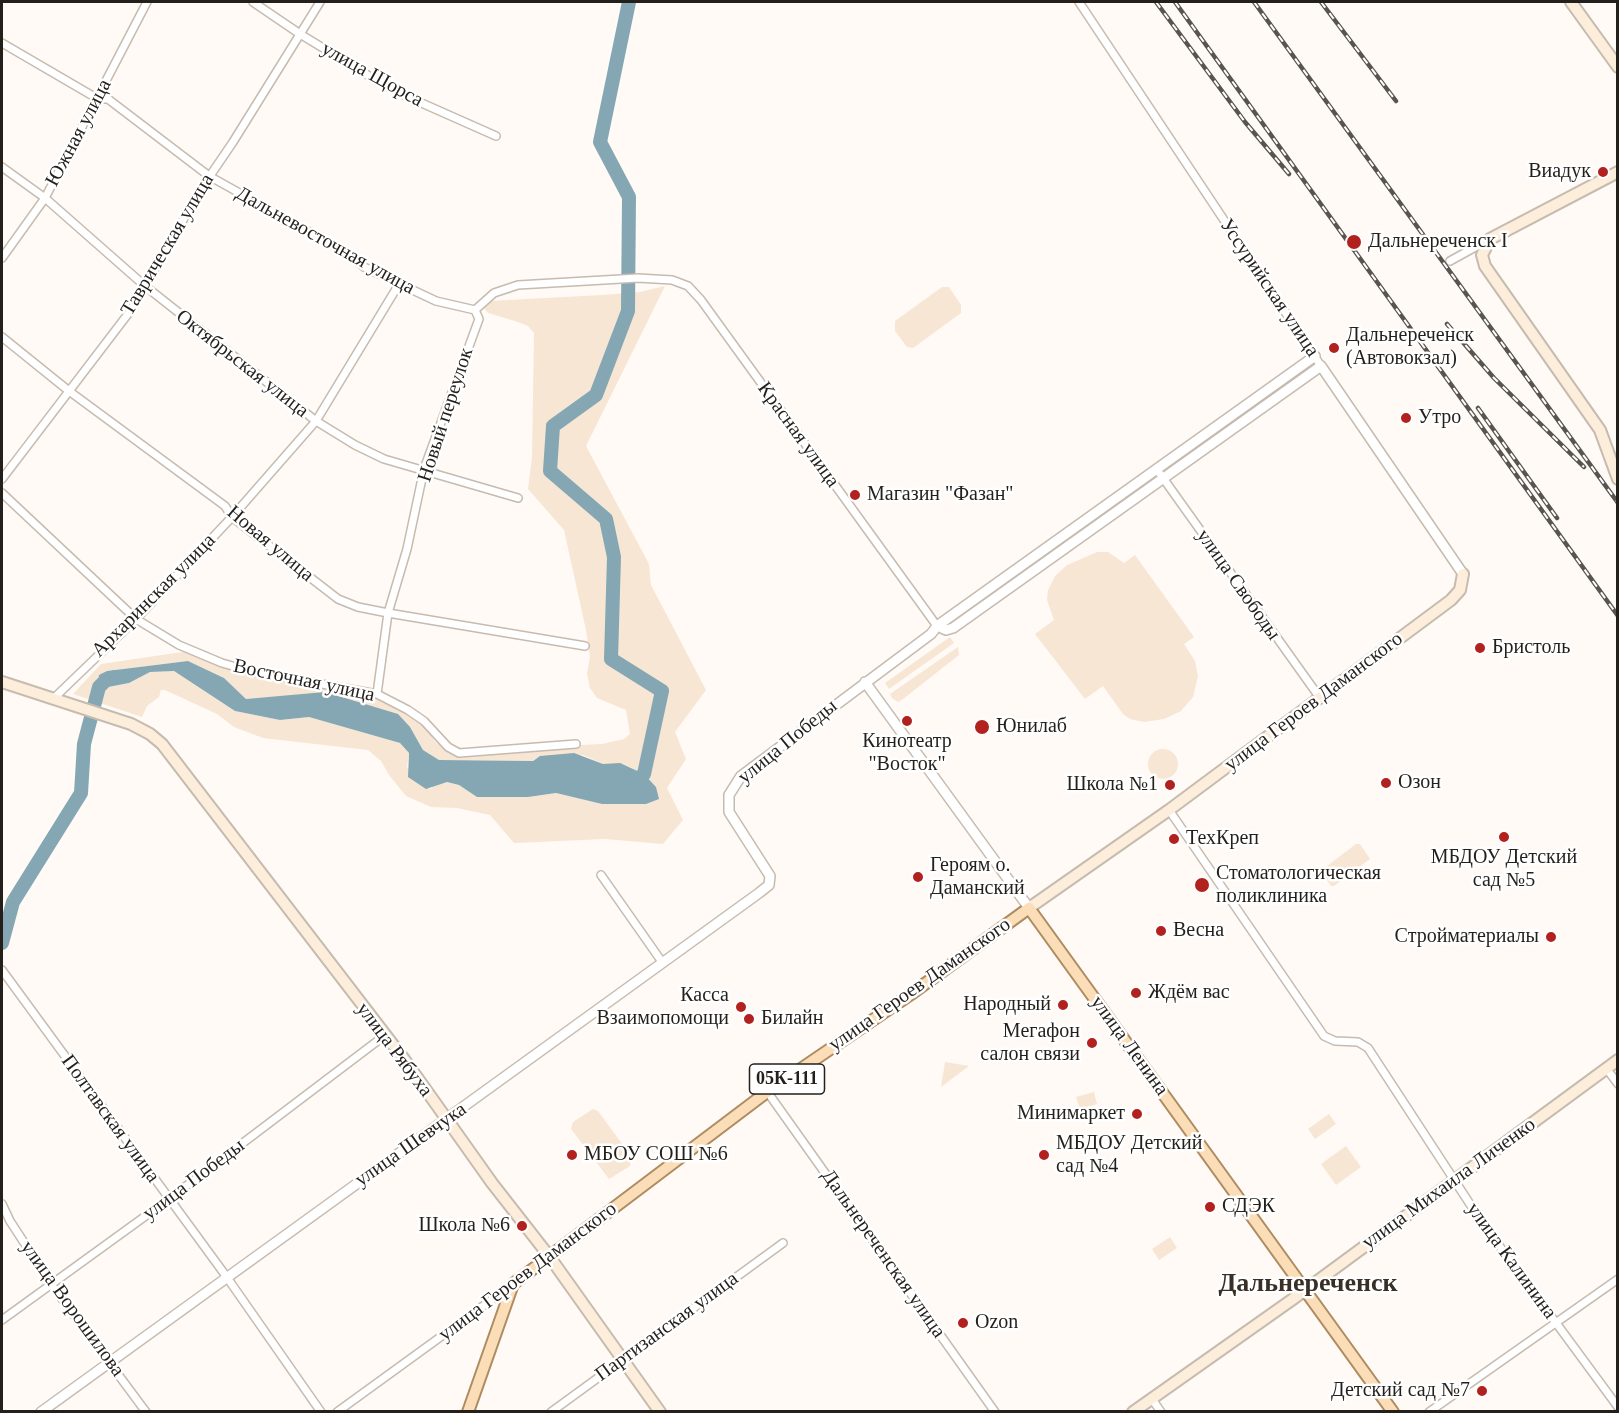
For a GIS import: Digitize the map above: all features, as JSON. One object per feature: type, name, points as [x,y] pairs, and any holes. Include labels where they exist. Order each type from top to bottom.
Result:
[{"type":"main road","points":[[1571,2],[1617,67]]},
{"type":"main road","points":[[1617,172],[1490,239],[1482,250],[1485,266],[1596,423],[1604,439],[1617,479]]},
{"type":"main road","name":"улица Героев Даманского","points":[[513,1284],[777,1085],[910,994],[1169,810],[1451,600],[1460,590],[1462,574]]},
{"type":"main road","name":"улица Рябуха","points":[[2,682],[51,701],[141,728],[162,744],[549,1256],[660,1412]]},
{"type":"main road","name":"улица Ленина","points":[[1029,908],[1393,1412]]},
{"type":"main road","name":"улица Михаила Личенко","points":[[1133,1412],[1617,1060]]},
{"type":"main road","points":[[468,1412],[513,1284]]},
{"type":"street","name":"Южная улица","points":[[2,258],[45,198],[147,2]]},
{"type":"street","name":"улица Щорса","points":[[253,2],[300,34],[408,97],[496,136]]},
{"type":"street","name":"Таврическая улица","points":[[2,479],[122,322],[209,176],[320,2]]},
{"type":"street","name":"Уссурийская улица","points":[[1079,2],[1462,574]]},
{"type":"street","name":"Дальневосточная улица","points":[[2,43],[98,99],[104,98],[113,102],[209,176],[350,254],[364,267],[436,301],[475,310]]},
{"type":"street","name":"Октябрьская улица","points":[[2,166],[45,198],[145,286],[315,421],[369,453],[518,498]]},
{"type":"street","points":[[1450,261],[1490,239]]},
{"type":"street","name":"Красная улица","points":[[475,310],[494,293],[508,287],[638,278],[672,280],[694,291],[937,626]]},
{"type":"street","name":"Архаринская улица","points":[[51,701],[136,619],[232,517],[315,421],[399,284]]},
{"type":"street","name":"Новый переулок","points":[[378,694],[388,613],[408,549],[424,469],[479,319],[475,310]]},
{"type":"street","name":"Новая улица","points":[[2,337],[69,391],[225,506],[232,517],[338,599],[358,607],[388,613],[585,646]]},
{"type":"street","name":"улица Победы","points":[[768,873],[731,818],[728,800],[730,790],[760,760],[931,634],[937,626],[1158,471],[1315,356]]},
{"type":"street","points":[[937,626],[946,630],[953,628],[1164,480],[1321,366]]},
{"type":"street","name":"улица Свободы","points":[[1158,471],[1320,698]]},
{"type":"street","name":"Восточная улица","points":[[2,493],[136,619],[179,645],[222,663],[273,676],[378,694],[424,721],[448,747],[459,753],[576,744]]},
{"type":"street","name":"улица Ленина","points":[[865,682],[1029,908]]},
{"type":"street","name":"улица Калинина","points":[[1169,810],[1324,1036],[1335,1041],[1358,1042],[1368,1048],[1453,1180],[1617,1407]]},
{"type":"street","name":"улица Шевчука","points":[[41,1412],[226,1276],[447,1121],[759,893],[769,885],[768,873]]},
{"type":"street","points":[[601,875],[662,962]]},
{"type":"street","name":"Полтавская улица","points":[[3,971],[226,1276],[321,1412]]},
{"type":"street","name":"улица Победы","points":[[2,1320],[169,1199],[384,1036]]},
{"type":"street","points":[[1606,1068],[1617,1084]]},
{"type":"street","name":"Дальнереченская улица","points":[[771,1097],[995,1412]]},
{"type":"street","name":"улица Ворошилова","points":[[2,1204],[10,1221],[51,1284],[146,1412]]},
{"type":"street","name":"Партизанская улица","points":[[551,1412],[783,1243]]},
{"type":"street","points":[[1429,1412],[1617,1279]]},
{"type":"street","name":"улица Героев Даманского","points":[[337,1412],[513,1284]]},
{"type":"street","points":[[1152,1399],[1161,1412]]},
{"type":"shaded area","points":[[665,286],[586,446],[649,564],[651,585],[706,690],[675,732],[686,759],[667,788],[683,820],[663,844],[605,839],[514,843],[490,815],[457,808],[431,807],[406,796],[381,761],[368,750],[263,738],[234,727],[217,714],[165,690],[161,690],[159,697],[147,706],[142,717],[73,694],[101,664],[189,651],[222,662],[237,672],[281,682],[380,696],[408,708],[427,728],[435,742],[449,751],[602,744],[624,739],[630,734],[626,710],[597,698],[590,688],[587,674],[590,657],[586,630],[564,530],[528,489],[532,457],[534,333],[528,326],[488,313],[483,307],[488,301],[640,292]],"holes":[[[188,661],[224,678],[246,699],[304,695],[414,734],[423,750],[439,760],[533,761],[536,758],[583,755],[603,764],[625,765],[644,774],[656,787],[646,804],[602,804],[556,793],[528,797],[477,797],[459,785],[447,782],[439,782],[430,789],[407,767],[409,753],[400,743],[309,717],[280,720],[235,711],[174,671],[150,672],[129,683],[103,688],[107,671]]]},
{"type":"shaded area","points":[[942,287],[949,287],[961,305],[961,313],[913,348],[907,347],[895,331],[895,321]]},
{"type":"shaded area","points":[[1097,552],[1108,552],[1124,563],[1135,555],[1194,637],[1184,644],[1195,661],[1198,676],[1193,697],[1181,711],[1164,719],[1144,722],[1130,719],[1123,714],[1103,686],[1085,699],[1035,634],[1054,620],[1047,600],[1048,590],[1055,576],[1067,565]]},
{"type":"shaded area","points":[[950,637],[954,643],[889,689],[885,683]]},
{"type":"shaded area","points":[[958,647],[959,655],[903,699],[898,702],[892,698],[890,694]]},
{"type":"shaded area","points":[[1163,749],[1174,753],[1178,764],[1174,775],[1163,779],[1152,775],[1148,764],[1152,753]]},
{"type":"shaded area","points":[[1356,844],[1360,844],[1370,859],[1331,886],[1322,873],[1323,869]]},
{"type":"shaded area","points":[[945,1062],[969,1066],[941,1087]]},
{"type":"shaded area","points":[[1094,1092],[1097,1104],[1080,1109],[1076,1097]]},
{"type":"shaded area","points":[[593,1109],[598,1111],[631,1156],[630,1166],[609,1179],[571,1129],[573,1122]]},
{"type":"shaded area","points":[[1329,1114],[1336,1124],[1315,1139],[1308,1129]]},
{"type":"shaded area","points":[[1346,1146],[1361,1167],[1336,1185],[1321,1164]]},
{"type":"shaded area","points":[[1170,1237],[1177,1248],[1159,1260],[1152,1249]]},
{"type":"water","points":[[188,661],[224,678],[246,699],[325,692],[398,714],[410,727],[423,750],[439,760],[533,761],[540,756],[574,753],[603,764],[620,763],[644,774],[656,787],[659,799],[646,804],[602,804],[556,793],[528,797],[477,797],[459,785],[447,782],[426,789],[408,777],[409,753],[400,743],[309,717],[280,720],[235,711],[174,671],[150,672],[129,683],[103,688],[98,683],[99,675],[107,671]]},
{"type":"waterway","points":[[629,2],[600,142],[629,197],[628,311],[596,395],[553,426],[550,471],[606,519],[614,557],[611,659],[662,691],[644,774],[636,780],[630,780]]},
{"type":"waterway","points":[[2,943],[13,902],[81,793],[84,744],[99,687],[106,680],[115,677]]},
{"type":"railway","points":[[1156,2],[1245,122],[1289,174]]},
{"type":"railway","points":[[1175,2],[1618,616]]},
{"type":"railway","points":[[1254,2],[1618,503]]},
{"type":"railway","points":[[1321,2],[1396,101]]},
{"type":"railway","points":[[1447,324],[1494,378],[1584,467]]},
{"type":"railway","points":[[1478,408],[1557,518]]},
{"type":"place","name":"Виадук","points":[[1603,172]]},
{"type":"place","name":"Дальнереченск I","points":[[1354,242]]},
{"type":"place","name":"Дальнереченск (Автовокзал)","points":[[1334,348]]},
{"type":"place","name":"Утро","points":[[1406,418]]},
{"type":"place","name":"Магазин \"Фазан\"","points":[[855,495]]},
{"type":"place","name":"Бристоль","points":[[1480,648]]},
{"type":"place","name":"Кинотеатр \"Восток\"","points":[[907,721]]},
{"type":"place","name":"Юнилаб","points":[[982,727]]},
{"type":"place","name":"Озон","points":[[1386,783]]},
{"type":"place","name":"Школа №1","points":[[1170,785]]},
{"type":"place","name":"МБДОУ Детский сад №5","points":[[1504,837]]},
{"type":"place","name":"ТехКреп","points":[[1174,839]]},
{"type":"place","name":"Героям о. Даманский","points":[[918,877]]},
{"type":"place","name":"Стоматологическая поликлиника","points":[[1202,885]]},
{"type":"place","name":"Весна","points":[[1161,931]]},
{"type":"place","name":"Стройматериалы","points":[[1551,937]]},
{"type":"place","name":"Ждём вас","points":[[1136,993]]},
{"type":"place","name":"Народный","points":[[1063,1005]]},
{"type":"place","name":"Касса Взаимопомощи","points":[[741,1007]]},
{"type":"place","name":"Билайн","points":[[749,1019]]},
{"type":"place","name":"Мегафон салон связи","points":[[1092,1043]]},
{"type":"place","name":"Минимаркет","points":[[1137,1114]]},
{"type":"place","name":"МБОУ СОШ №6","points":[[572,1155]]},
{"type":"place","name":"МБДОУ Детский сад №4","points":[[1044,1155]]},
{"type":"place","name":"СДЭК","points":[[1210,1207]]},
{"type":"place","name":"Школа №6","points":[[522,1226]]},
{"type":"place","name":"Ozon","points":[[963,1323]]},
{"type":"place","name":"Детский сад №7","points":[[1482,1391]]},
{"type":"district","name":"Дальнереченск","points":[[1308,1284]]}]
